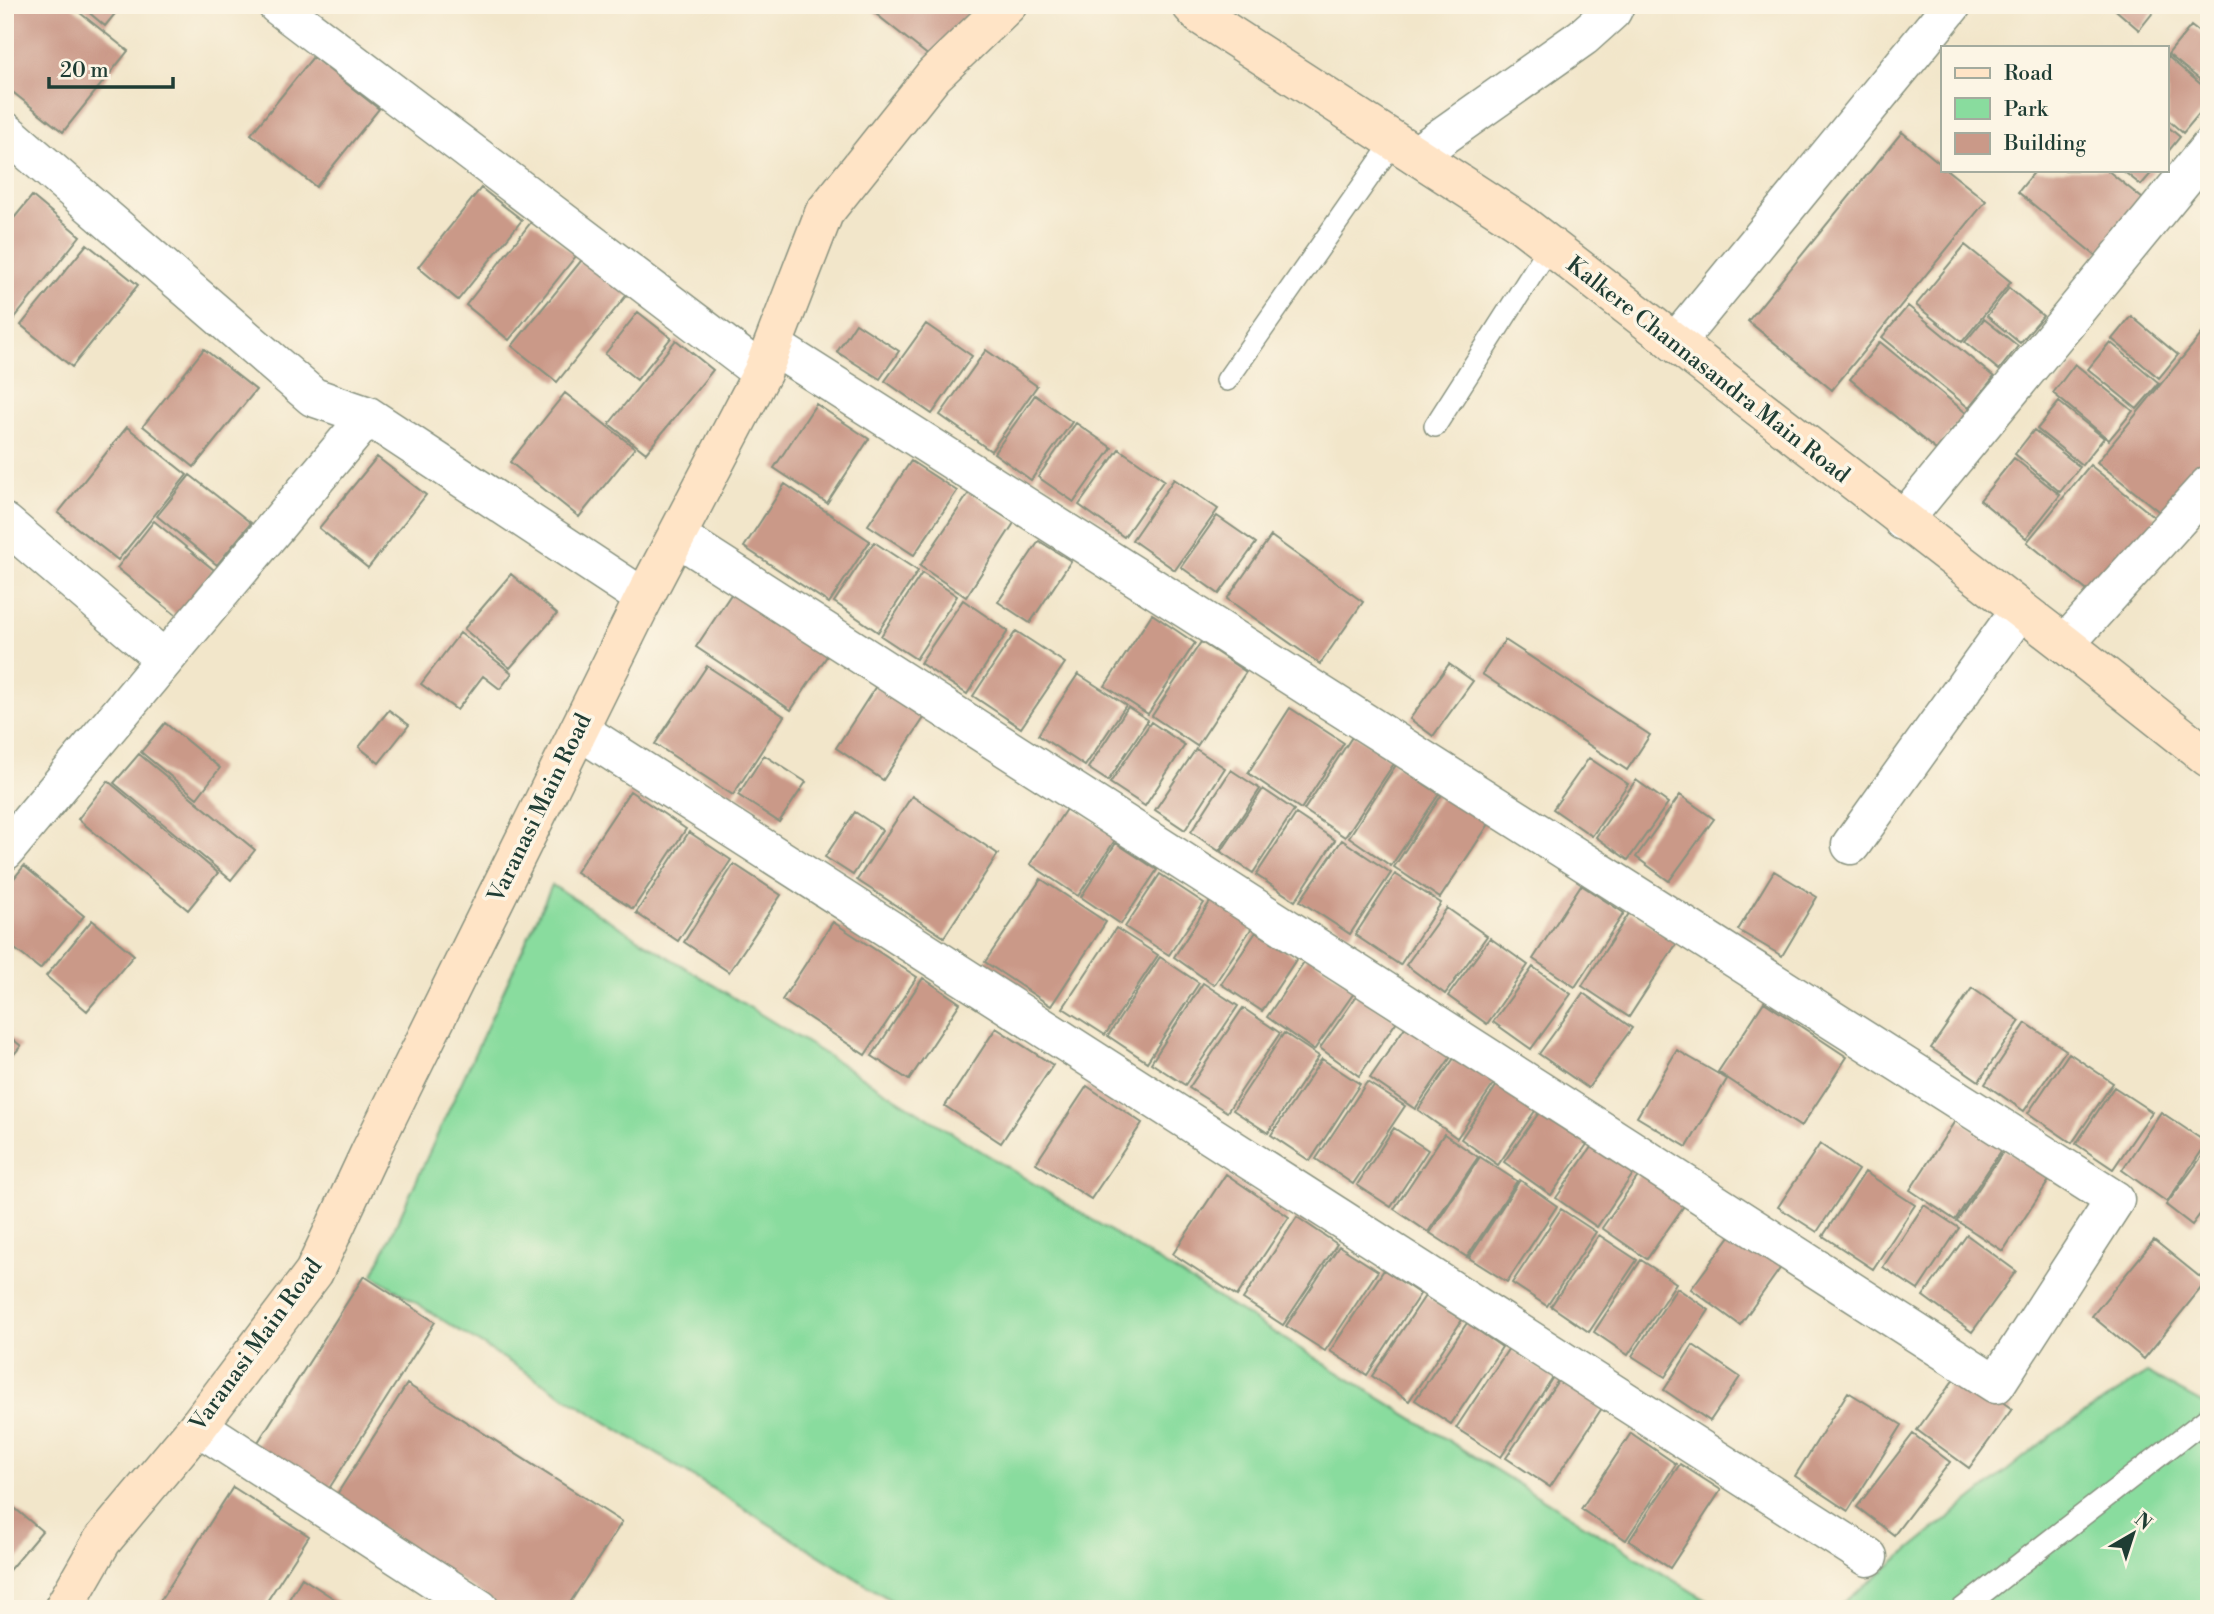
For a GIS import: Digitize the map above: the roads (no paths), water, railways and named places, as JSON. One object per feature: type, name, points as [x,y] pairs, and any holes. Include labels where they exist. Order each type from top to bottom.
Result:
[{"type":"street","points":[[277,5],[768,360],[2115,1200],[1996,1384],[678,537]]},
{"type":"street","name":"Varanasi Main Road","points":[[63,1609],[102,1541],[198,1426],[314,1272],[370,1152],[644,598],[768,360],[824,213],[934,75],[1006,5]]},
{"type":"street","name":"Kalkere Channasandra Main Road","points":[[1191,5],[1200,15],[1519,222],[2209,758]]},
{"type":"street","points":[[1405,148],[1583,37],[1612,11],[1615,5]]},
{"type":"street","points":[[1675,343],[1952,5]]},
{"type":"street","points":[[5,131],[313,397],[368,416],[644,598]]},
{"type":"street","points":[[1903,521],[2209,148]]},
{"type":"street","points":[[5,852],[368,416]]},
{"type":"street","points":[[2065,644],[2209,485]]},
{"type":"street","points":[[5,523],[164,659]]},
{"type":"street","points":[[1851,845],[2019,611]]},
{"type":"street","points":[[579,730],[1868,1557]]},
{"type":"street","points":[[198,1426],[480,1609]]},
{"type":"lane","points":[[1227,380],[1405,148]]},
{"type":"lane","points":[[1435,426],[1550,246]]},
{"type":"lane","points":[[1962,1609],[2209,1417]]}]
